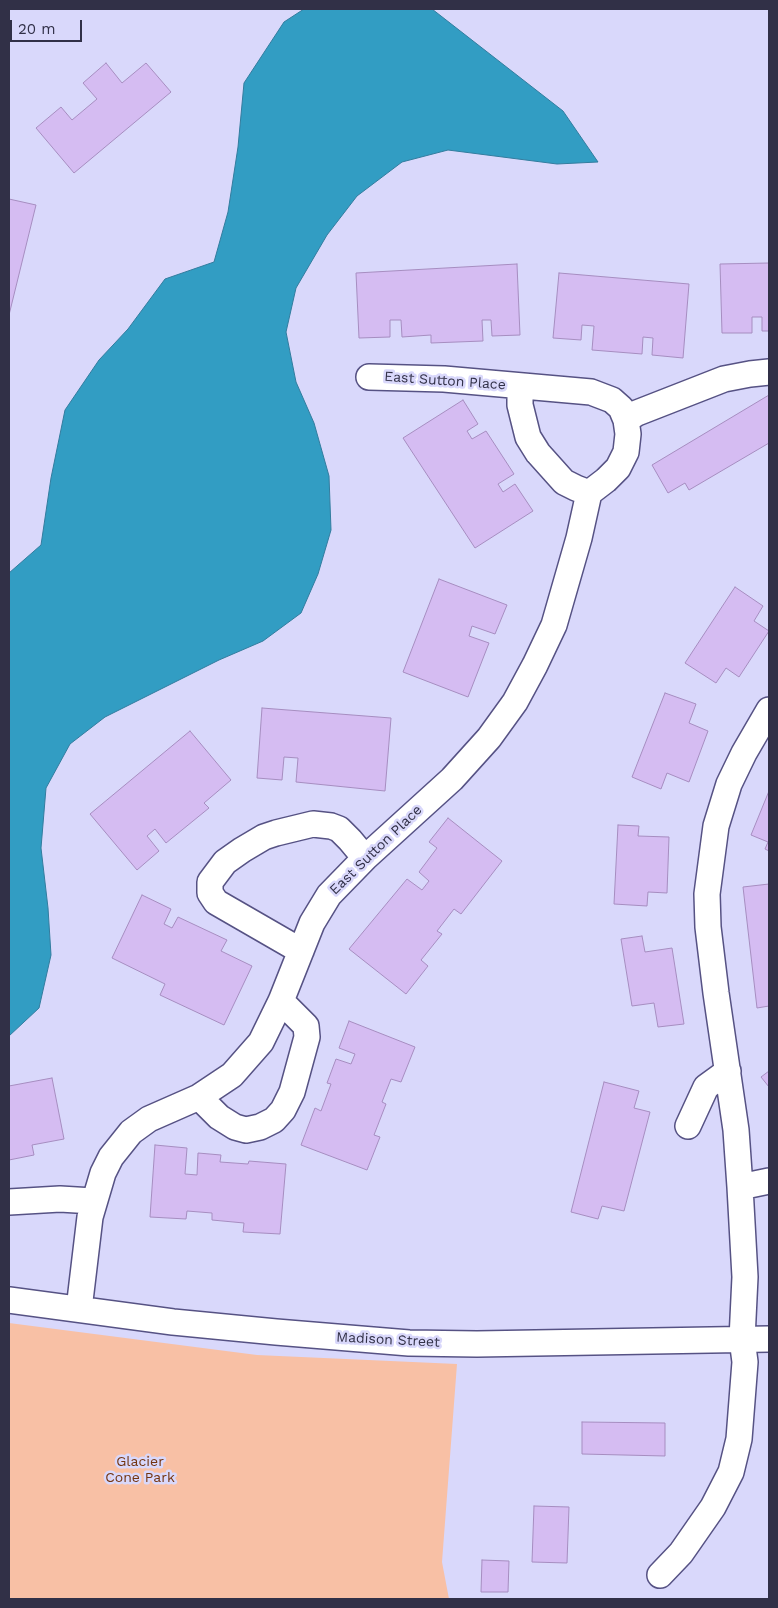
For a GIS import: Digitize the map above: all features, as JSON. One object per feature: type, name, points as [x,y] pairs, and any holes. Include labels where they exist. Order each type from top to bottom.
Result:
[{"type":"street","points":[[589,493],[618,468],[626,452],[628,434],[626,420],[637,413],[724,380],[769,372]]},
{"type":"street","name":"East Sutton Place","points":[[369,377],[444,379],[591,392],[612,400],[621,408],[626,420]]},
{"type":"street","name":"East Sutton Place","points":[[79,1309],[93,1201],[111,1158],[131,1132],[149,1119],[199,1097],[232,1075],[261,1042],[281,1001],[312,923],[329,895],[365,858],[452,779],[489,738],[515,702],[535,665],[554,624],[577,547],[589,493],[564,482],[538,453],[528,437],[520,405],[520,386]]},
{"type":"street","points":[[660,1575],[681,1553],[714,1507],[731,1472],[739,1439],[745,1362],[742,1339],[745,1277],[740,1187],[736,1130],[708,928],[707,894],[711,850],[729,784],[744,753],[769,710]]},
{"type":"street","points":[[301,950],[216,902],[210,894],[210,882],[225,862],[264,837],[313,824],[339,829],[365,858]]},
{"type":"street","points":[[199,1097],[219,1117],[235,1127],[246,1130],[260,1127],[274,1120],[283,1110],[292,1092],[307,1037],[306,1026],[281,1001]]},
{"type":"street","points":[[688,1126],[706,1087],[728,1071]]},
{"type":"street","points":[[740,1187],[769,1180]]},
{"type":"street","points":[[9,1202],[60,1199],[93,1201]]},
{"type":"street","name":"Madison Street","points":[[9,1300],[173,1322],[409,1343],[477,1344],[769,1339]]},
{"type":"green space","name":"Glacier Cone Park","points":[[9,1323],[257,1355],[457,1364],[442,1562],[449,1599],[9,1599]]},
{"type":"water","points":[[304,9],[432,9],[563,111],[598,162],[557,164],[448,150],[402,162],[357,196],[327,235],[296,288],[286,332],[296,382],[314,423],[329,476],[331,530],[318,574],[301,613],[263,641],[219,660],[105,717],[70,744],[46,788],[41,848],[51,955],[39,1008],[9,1036],[9,573],[41,545],[51,478],[65,410],[99,360],[128,329],[165,279],[214,262],[228,212],[238,147],[244,83],[284,22]]},
{"type":"building","points":[[106,63],[122,83],[146,63],[171,92],[74,173],[36,128],[61,107],[72,120],[97,99],[83,83]]},
{"type":"building","points":[[9,199],[36,205],[9,315]]},
{"type":"building","points":[[769,263],[769,331],[762,331],[762,317],[752,317],[752,333],[722,333],[720,264]]},
{"type":"building","points":[[517,264],[520,335],[492,336],[491,320],[482,320],[483,341],[431,343],[431,335],[402,337],[401,320],[390,320],[390,337],[359,338],[356,273]]},
{"type":"building","points":[[559,273],[689,284],[683,358],[652,355],[653,338],[643,337],[642,354],[592,350],[594,326],[582,325],[581,340],[553,338]]},
{"type":"building","points":[[769,395],[769,443],[689,490],[685,483],[668,493],[652,465]]},
{"type":"building","points":[[463,400],[478,424],[467,431],[472,439],[486,431],[514,474],[498,484],[503,492],[515,484],[533,511],[475,548],[403,438]]},
{"type":"building","points":[[439,579],[507,605],[495,634],[472,626],[469,636],[489,643],[468,697],[403,672]]},
{"type":"building","points":[[735,587],[763,606],[754,621],[769,631],[739,677],[726,668],[716,683],[685,663]]},
{"type":"building","points":[[665,693],[696,704],[689,723],[708,731],[689,782],[667,773],[661,789],[632,777]]},
{"type":"building","points":[[262,708],[391,718],[385,791],[296,782],[298,758],[284,757],[282,780],[257,778]]},
{"type":"building","points":[[190,731],[231,780],[204,803],[209,808],[166,843],[155,829],[147,836],[159,851],[137,870],[90,814]]},
{"type":"building","points":[[769,791],[769,851],[765,849],[768,842],[751,835]]},
{"type":"building","points":[[448,818],[502,861],[461,914],[454,909],[437,931],[442,934],[421,960],[428,966],[406,994],[349,949],[407,879],[422,890],[429,881],[419,872],[437,848],[429,842]]},
{"type":"building","points":[[618,825],[639,826],[638,836],[669,837],[667,893],[648,892],[647,906],[614,904]]},
{"type":"building","points":[[769,884],[769,1006],[757,1008],[743,887]]},
{"type":"building","points":[[142,895],[171,909],[164,924],[172,928],[178,917],[227,940],[221,951],[252,966],[224,1025],[160,995],[165,984],[112,958]]},
{"type":"building","points":[[642,936],[645,952],[672,948],[684,1024],[658,1027],[654,1003],[632,1006],[621,939]]},
{"type":"building","points":[[349,1021],[415,1047],[401,1082],[391,1079],[382,1102],[386,1104],[374,1135],[380,1137],[367,1170],[301,1145],[315,1108],[321,1111],[331,1084],[327,1083],[336,1059],[351,1064],[355,1054],[339,1048]]},
{"type":"building","points":[[769,1071],[769,1087],[761,1077]]},
{"type":"building","points":[[52,1078],[64,1139],[32,1145],[34,1155],[9,1160],[9,1086]]},
{"type":"building","points":[[604,1082],[639,1091],[634,1108],[650,1112],[624,1211],[602,1206],[598,1219],[571,1212]]},
{"type":"building","points":[[155,1145],[187,1148],[185,1174],[197,1175],[198,1153],[221,1155],[220,1162],[248,1164],[249,1161],[286,1164],[280,1234],[243,1232],[244,1223],[212,1220],[212,1213],[187,1211],[186,1219],[150,1217]]},
{"type":"building","points":[[582,1422],[665,1423],[665,1456],[582,1454]]},
{"type":"building","points":[[534,1506],[569,1507],[567,1563],[532,1562]]},
{"type":"building","points":[[482,1560],[509,1561],[508,1592],[481,1592]]}]
